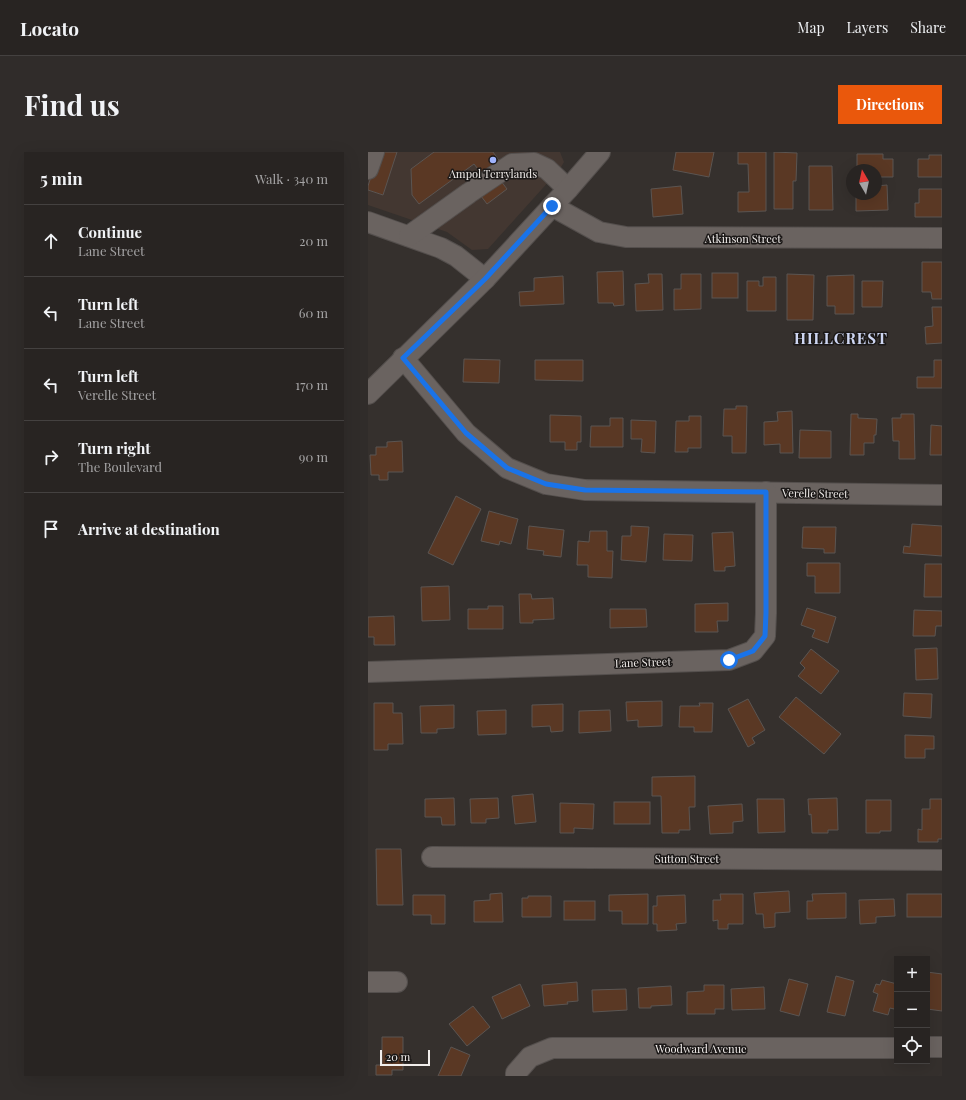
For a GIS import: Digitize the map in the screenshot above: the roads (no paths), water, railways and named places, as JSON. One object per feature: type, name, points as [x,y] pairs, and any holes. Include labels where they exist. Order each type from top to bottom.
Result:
[{"type":"street","points":[[368,170],[374,152]]},
{"type":"street","points":[[368,394],[485,279],[568,189],[595,154]]},
{"type":"street","points":[[409,236],[512,164],[534,163],[547,169],[568,189]]},
{"type":"street","name":"Atkinson Street","points":[[552,206],[599,232],[626,237],[942,238]]},
{"type":"street","points":[[368,222],[441,248],[456,256],[485,279]]},
{"type":"street","name":"Verelle Street","points":[[403,358],[466,433],[507,468],[546,484],[585,490],[942,494]]},
{"type":"street","name":"Lane Street","points":[[368,672],[729,660],[753,651],[765,636],[766,492]]},
{"type":"street","name":"Sutton Street","points":[[432,857],[942,860]]},
{"type":"street","points":[[368,982],[397,982]]},
{"type":"street","points":[[930,1048],[942,1047]]},
{"type":"street","name":"Woodward Avenue","points":[[516,1076],[516,1073],[530,1057],[552,1048],[894,1048]]},
{"type":"place","name":"Ampol Terrylands","points":[[493,160]]},
{"type":"district","name":"HILLCREST","points":[[841,338]]}]
